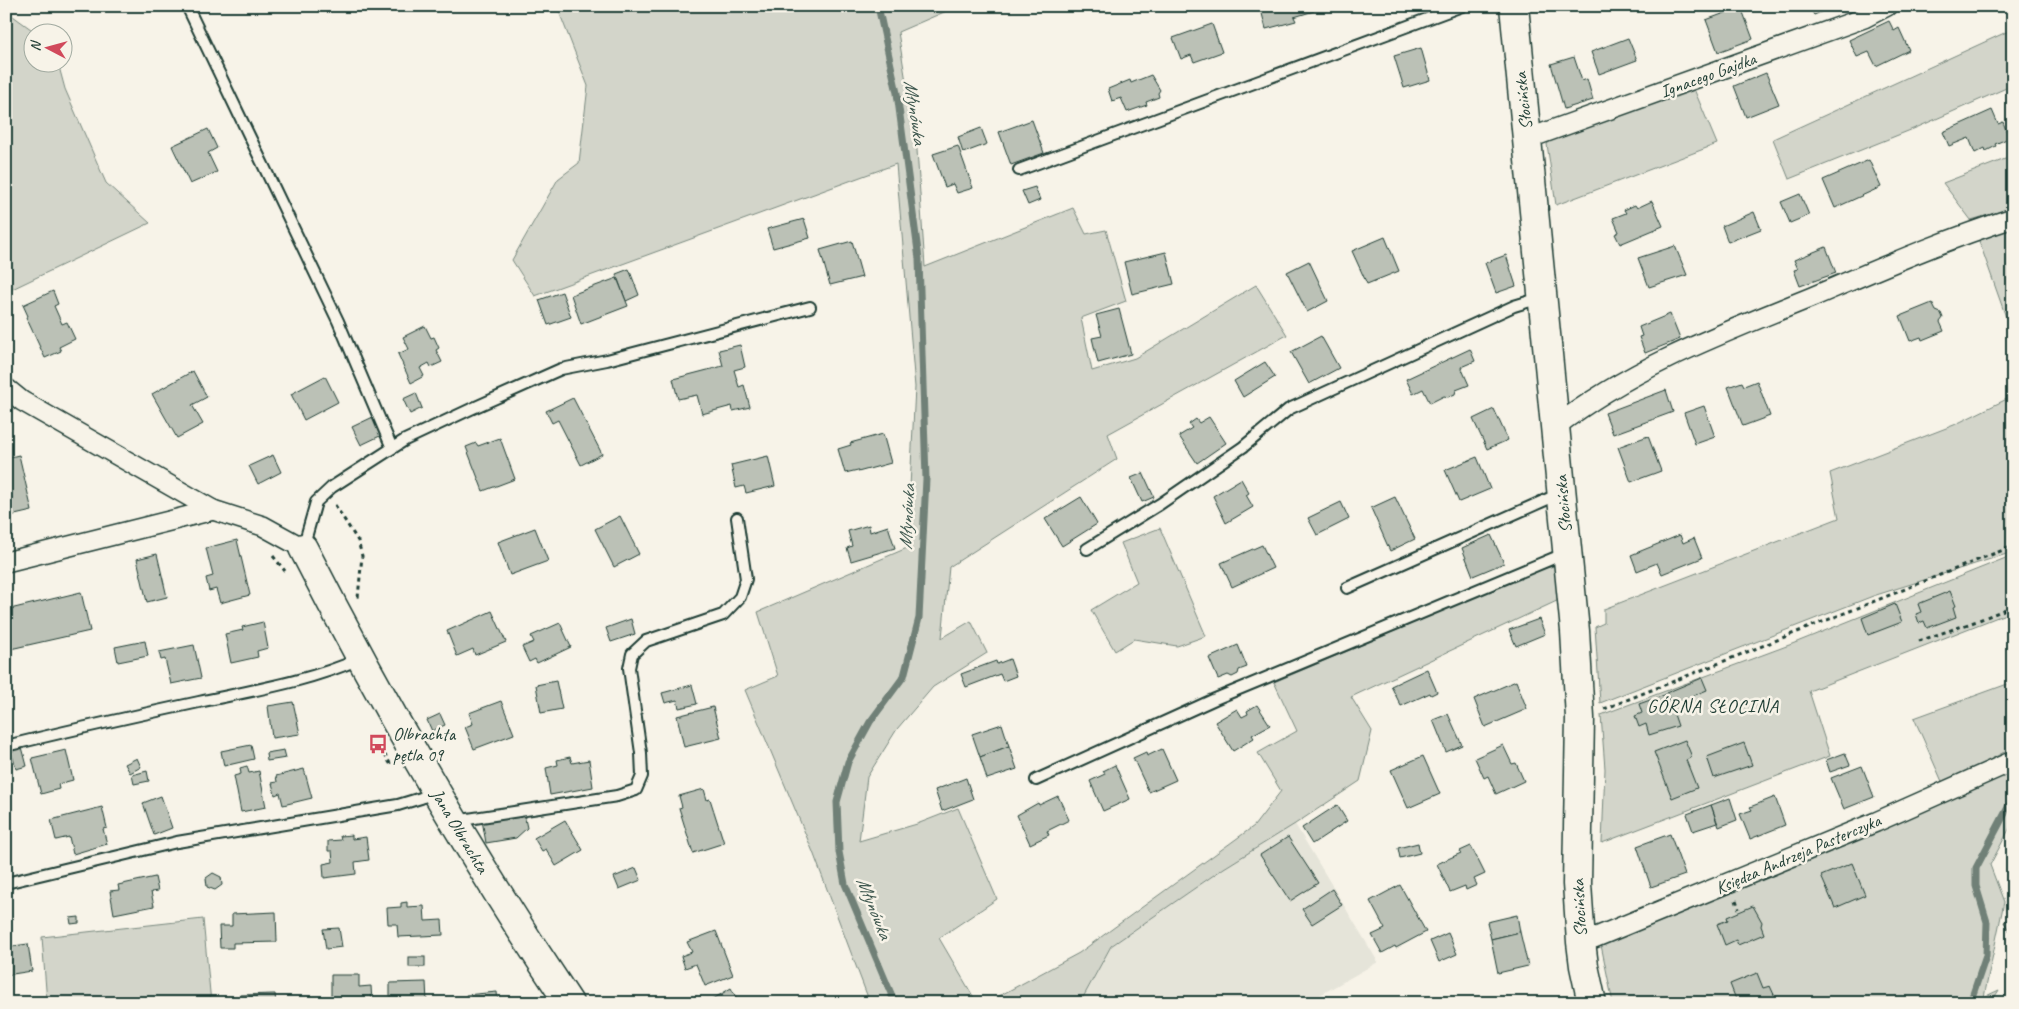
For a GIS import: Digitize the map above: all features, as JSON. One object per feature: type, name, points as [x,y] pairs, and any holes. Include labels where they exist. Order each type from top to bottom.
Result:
[{"type":"street","name":"Słocińska","points":[[1514,6],[1575,631],[1580,718],[1577,884],[1584,966],[1592,1003]]},
{"type":"street","name":"Ignacego Gajdka","points":[[1527,139],[1864,18],[1887,6]]},
{"type":"street","points":[[1555,427],[1634,374],[1688,348],[1959,235],[2013,218]]},
{"type":"street","points":[[6,388],[22,401],[213,510],[263,526],[303,548]]},
{"type":"street","points":[[6,562],[213,510]]},
{"type":"street","name":"Jana Olbrachta","points":[[303,548],[360,658],[436,791],[506,907],[569,1003]]},
{"type":"street","name":"Księdza Andrzeja Pasterczyka","points":[[1581,942],[1876,822],[2013,761]]},
{"type":"lane","points":[[187,6],[338,321],[392,448]]},
{"type":"lane","points":[[1019,170],[1462,6]]},
{"type":"lane","points":[[1087,550],[1160,504],[1243,447],[1289,408],[1514,306],[1543,297]]},
{"type":"lane","points":[[303,548],[316,502],[332,487],[392,448],[471,409],[561,369],[607,360],[810,307]]},
{"type":"lane","points":[[1347,588],[1562,493]]},
{"type":"lane","points":[[454,821],[617,796],[636,790],[642,776],[641,753],[629,668],[632,654],[646,640],[723,615],[740,597],[746,580],[737,518]]},
{"type":"lane","points":[[1036,780],[1215,699],[1567,552]]},
{"type":"lane","points":[[6,746],[89,725],[257,690],[342,667],[360,658]]},
{"type":"lane","points":[[6,883],[178,842],[398,805],[436,791]]},
{"type":"path","points":[[1580,718],[1594,715],[2013,546]]},
{"type":"path","points":[[1919,640],[1976,621],[2013,606]]},
{"type":"shaded area","points":[[563,6],[958,6],[898,32],[917,150],[925,267],[1073,208],[1086,234],[1106,230],[1126,301],[1081,318],[1092,371],[1135,358],[1256,285],[1287,335],[1108,434],[1117,459],[949,567],[942,638],[971,621],[987,653],[933,687],[897,729],[867,777],[859,841],[917,824],[958,808],[997,899],[939,938],[977,1003],[870,1003],[813,852],[745,690],[778,676],[758,612],[907,548],[915,387],[896,164],[535,296],[512,260],[558,179],[579,163],[588,86],[558,9]]},
{"type":"shaded area","points":[[6,11],[22,23],[22,72],[60,72],[65,89],[106,183],[150,223],[6,292]]},
{"type":"shaded area","points":[[2013,29],[2013,85],[1918,127],[1789,179],[1773,139]]},
{"type":"shaded area","points":[[1694,89],[1717,144],[1556,205],[1547,144],[1553,139]]},
{"type":"shaded area","points":[[2013,156],[2013,208],[1971,220],[1943,183]]},
{"type":"shaded area","points":[[2013,226],[2013,337],[1978,238]]},
{"type":"shaded area","points":[[2013,396],[2013,552],[1873,596],[1600,703],[1595,627],[1604,623],[1604,609],[1839,518],[1830,473],[1954,425]]},
{"type":"shaded area","points":[[1160,528],[1206,636],[1177,646],[1134,639],[1115,651],[1091,610],[1137,582],[1121,543]]},
{"type":"shaded area","points":[[2013,555],[2013,611],[1809,691],[1830,756],[1602,843],[1605,769],[1601,715],[1792,644]]},
{"type":"shaded area","points":[[1556,566],[1561,599],[1351,697],[1372,731],[1360,781],[1224,868],[1111,946],[1080,1003],[986,1003],[1079,953],[1254,826],[1281,791],[1258,753],[1297,731],[1274,682],[1544,568]]},
{"type":"shaded area","points":[[2013,682],[2013,747],[1944,786],[1914,718]]},
{"type":"shaded area","points":[[2013,767],[2013,822],[1990,865],[2004,902],[1984,997],[1999,990],[1992,1001],[1994,1003],[1613,1003],[1601,945]]},
{"type":"shaded area","points":[[1295,824],[1378,962],[1306,1003],[1080,1003],[1111,946],[1224,868]]},
{"type":"shaded area","points":[[203,919],[211,1003],[47,1003],[42,937]]},
{"type":"building","points":[[1260,6],[1312,6],[1314,11],[1294,17],[1296,21],[1266,29]]},
{"type":"building","points":[[1806,6],[1835,6],[1814,15],[1811,10],[1808,11]]},
{"type":"building","points":[[1741,7],[1753,39],[1718,52],[1706,20]]},
{"type":"building","points":[[1889,21],[1894,31],[1899,28],[1909,50],[1876,66],[1869,52],[1857,57],[1849,40]]},
{"type":"building","points":[[1212,24],[1222,52],[1194,62],[1191,55],[1181,59],[1173,38]]},
{"type":"building","points":[[1628,38],[1637,60],[1599,74],[1591,52]]},
{"type":"building","points":[[1421,48],[1430,80],[1404,88],[1394,56]]},
{"type":"building","points":[[1574,57],[1582,81],[1587,79],[1593,100],[1564,109],[1551,64]]},
{"type":"building","points":[[1766,73],[1779,104],[1746,117],[1734,86]]},
{"type":"building","points":[[1151,75],[1160,90],[1158,93],[1159,97],[1146,102],[1147,105],[1127,112],[1121,98],[1112,101],[1108,89],[1130,80],[1131,83]]},
{"type":"building","points":[[1992,110],[1998,124],[2003,122],[2009,138],[1995,144],[1996,146],[1986,151],[1985,148],[1975,153],[1969,138],[1949,146],[1943,132]]},
{"type":"building","points":[[1032,120],[1044,153],[1011,165],[999,132]]},
{"type":"building","points":[[981,128],[987,144],[963,153],[958,137]]},
{"type":"building","points":[[208,129],[217,148],[208,153],[217,172],[190,184],[172,146]]},
{"type":"building","points":[[958,146],[973,188],[957,193],[953,184],[945,187],[933,154]]},
{"type":"building","points":[[1869,160],[1881,187],[1835,208],[1823,180]]},
{"type":"building","points":[[1035,187],[1040,200],[1028,205],[1022,191]]},
{"type":"building","points":[[1800,194],[1809,215],[1790,223],[1781,202]]},
{"type":"building","points":[[1652,201],[1663,226],[1620,244],[1615,234],[1619,232],[1613,218],[1626,213],[1624,210],[1635,205],[1637,208]]},
{"type":"building","points":[[1754,212],[1761,229],[1728,242],[1722,226]]},
{"type":"building","points":[[804,219],[810,238],[773,248],[767,229]]},
{"type":"building","points":[[1385,237],[1399,271],[1367,284],[1352,251]]},
{"type":"building","points":[[852,241],[862,277],[830,285],[820,250]]},
{"type":"building","points":[[1675,246],[1687,275],[1649,287],[1638,258]]},
{"type":"building","points":[[1826,247],[1836,273],[1800,286],[1794,270],[1798,269],[1794,260]]},
{"type":"building","points":[[1166,252],[1174,284],[1132,294],[1124,262]]},
{"type":"building","points":[[1506,255],[1516,286],[1496,293],[1485,263]]},
{"type":"building","points":[[1309,261],[1328,301],[1307,312],[1287,272]]},
{"type":"building","points":[[629,269],[639,295],[626,301],[616,274]]},
{"type":"building","points":[[617,278],[628,306],[581,324],[571,295]]},
{"type":"building","points":[[53,291],[58,304],[54,306],[62,324],[67,322],[75,339],[59,347],[61,351],[45,358],[26,317],[28,316],[23,305]]},
{"type":"building","points":[[562,292],[571,317],[548,325],[539,300]]},
{"type":"building","points":[[1932,303],[1936,311],[1941,313],[1943,318],[1940,322],[1944,331],[1922,340],[1921,337],[1910,341],[1900,316]]},
{"type":"building","points":[[1119,309],[1131,354],[1098,363],[1092,338],[1102,336],[1096,315]]},
{"type":"building","points":[[1670,314],[1680,339],[1645,353],[1639,337],[1642,336],[1639,327]]},
{"type":"building","points":[[425,326],[431,338],[434,337],[439,348],[436,350],[442,362],[431,367],[429,363],[420,368],[424,376],[411,383],[398,354],[409,349],[403,337]]},
{"type":"building","points":[[1321,336],[1339,368],[1309,384],[1291,352]]},
{"type":"building","points":[[740,345],[745,367],[734,370],[739,387],[744,385],[750,407],[733,411],[732,406],[702,414],[697,395],[678,399],[673,379],[723,366],[719,350]]},
{"type":"building","points":[[1470,349],[1475,361],[1461,367],[1469,385],[1456,390],[1455,394],[1448,397],[1444,396],[1430,403],[1423,389],[1413,394],[1406,379]]},
{"type":"building","points":[[1265,362],[1275,377],[1243,397],[1234,381]]},
{"type":"building","points":[[193,371],[207,397],[192,405],[203,424],[177,438],[152,394]]},
{"type":"building","points":[[325,376],[338,402],[304,420],[291,394]]},
{"type":"building","points":[[1757,381],[1770,416],[1743,426],[1728,387],[1742,382],[1744,386]]},
{"type":"building","points":[[1666,390],[1673,412],[1613,434],[1605,413]]},
{"type":"building","points":[[416,393],[422,408],[410,414],[403,399]]},
{"type":"building","points":[[573,398],[602,454],[581,465],[558,420],[552,423],[546,411]]},
{"type":"building","points":[[1704,406],[1715,437],[1695,444],[1684,413]]},
{"type":"building","points":[[1494,409],[1508,440],[1487,449],[1473,419]]},
{"type":"building","points":[[373,417],[382,435],[361,445],[352,427]]},
{"type":"building","points":[[1209,417],[1226,443],[1197,463],[1179,436],[1192,428],[1189,424],[1196,419],[1199,423]]},
{"type":"building","points":[[883,434],[891,463],[858,472],[858,470],[845,473],[838,449],[851,445],[850,443]]},
{"type":"building","points":[[1648,436],[1661,471],[1631,482],[1618,447]]},
{"type":"building","points":[[500,438],[515,479],[483,491],[466,447],[476,443],[478,446]]},
{"type":"building","points":[[19,455],[32,511],[6,517],[6,458]]},
{"type":"building","points":[[273,455],[281,472],[258,484],[249,466]]},
{"type":"building","points":[[768,456],[775,486],[746,493],[744,486],[736,488],[731,465]]},
{"type":"building","points":[[1477,457],[1490,489],[1459,502],[1445,470]]},
{"type":"building","points":[[1143,473],[1154,497],[1142,502],[1131,478]]},
{"type":"building","points":[[1241,479],[1249,493],[1246,495],[1253,507],[1226,523],[1213,496]]},
{"type":"building","points":[[1081,497],[1097,524],[1062,546],[1045,519]]},
{"type":"building","points":[[1395,497],[1415,539],[1390,551],[1371,508]]},
{"type":"building","points":[[1341,502],[1349,519],[1317,535],[1308,518]]},
{"type":"building","points":[[620,516],[639,554],[614,567],[595,529]]},
{"type":"building","points":[[869,525],[870,532],[888,526],[895,548],[851,561],[847,548],[852,546],[848,531]]},
{"type":"building","points":[[535,528],[548,561],[510,575],[498,542]]},
{"type":"building","points":[[1491,535],[1504,563],[1473,576],[1462,548]]},
{"type":"building","points":[[1680,535],[1683,543],[1694,538],[1702,558],[1662,574],[1657,563],[1637,571],[1631,555]]},
{"type":"building","points":[[237,540],[250,595],[220,603],[216,589],[209,591],[206,578],[213,576],[206,548]]},
{"type":"building","points":[[1262,545],[1273,568],[1232,587],[1221,563]]},
{"type":"building","points":[[157,554],[167,597],[147,602],[137,559]]},
{"type":"building","points":[[1950,591],[1956,606],[1953,607],[1956,617],[1927,628],[1924,621],[1919,623],[1916,614],[1921,612],[1918,604]]},
{"type":"building","points":[[81,592],[90,631],[6,650],[6,610]]},
{"type":"building","points":[[1895,604],[1902,622],[1868,635],[1862,618]]},
{"type":"building","points":[[492,611],[506,642],[475,655],[473,649],[457,656],[447,631]]},
{"type":"building","points":[[631,619],[635,634],[611,642],[606,628]]},
{"type":"building","points":[[1539,619],[1545,634],[1516,646],[1509,630]]},
{"type":"building","points":[[263,622],[268,648],[257,651],[258,657],[231,663],[225,634],[243,630],[242,627]]},
{"type":"building","points":[[560,623],[571,647],[537,663],[535,659],[529,662],[522,647],[534,642],[531,636]]},
{"type":"building","points":[[145,641],[148,656],[118,662],[115,647]]},
{"type":"building","points":[[194,645],[201,678],[171,684],[165,659],[161,660],[159,652]]},
{"type":"building","points":[[1238,645],[1247,667],[1239,670],[1238,674],[1232,677],[1228,675],[1218,679],[1209,658]]},
{"type":"building","points":[[1010,659],[1016,676],[1003,681],[1000,674],[966,687],[961,674],[996,661],[997,664]]},
{"type":"building","points":[[1427,669],[1437,692],[1431,695],[1430,693],[1401,706],[1391,686]]},
{"type":"building","points":[[1702,678],[1707,690],[1678,702],[1677,697],[1670,700],[1666,693]]},
{"type":"building","points":[[556,681],[562,709],[541,713],[536,685]]},
{"type":"building","points":[[1516,681],[1527,709],[1485,727],[1474,699]]},
{"type":"building","points":[[692,685],[697,704],[679,708],[677,700],[665,703],[662,693]]},
{"type":"building","points":[[1667,694],[1678,726],[1649,735],[1646,724],[1639,727],[1635,716],[1642,713],[1639,704]]},
{"type":"building","points":[[501,701],[514,734],[474,749],[465,727],[473,724],[469,713]]},
{"type":"building","points":[[293,702],[300,734],[272,738],[268,706]]},
{"type":"building","points":[[1257,705],[1270,725],[1252,735],[1254,738],[1233,751],[1215,722],[1237,709],[1242,717],[1248,714],[1247,711]]},
{"type":"building","points":[[713,707],[721,738],[684,747],[677,716]]},
{"type":"building","points":[[440,714],[445,725],[432,731],[427,720]]},
{"type":"building","points":[[1448,714],[1462,745],[1446,752],[1433,720]]},
{"type":"building","points":[[1002,724],[1009,746],[980,757],[972,734]]},
{"type":"building","points":[[1685,740],[1692,757],[1686,760],[1697,788],[1672,798],[1654,752]]},
{"type":"building","points":[[1744,743],[1752,765],[1714,778],[1707,757]]},
{"type":"building","points":[[251,745],[254,759],[224,766],[221,751]]},
{"type":"building","points":[[1503,745],[1512,764],[1516,763],[1524,781],[1496,794],[1488,776],[1484,778],[1475,758]]},
{"type":"building","points":[[1009,746],[1017,769],[987,779],[980,757]]},
{"type":"building","points":[[22,747],[27,766],[16,769],[11,751]]},
{"type":"building","points":[[1162,749],[1176,780],[1149,792],[1133,758],[1146,752],[1147,756]]},
{"type":"building","points":[[66,750],[73,780],[58,784],[59,789],[41,794],[32,758]]},
{"type":"building","points":[[284,750],[286,758],[267,761],[266,753]]},
{"type":"building","points":[[1845,753],[1850,765],[1830,772],[1826,760]]},
{"type":"building","points":[[1423,756],[1440,794],[1408,808],[1391,770]]},
{"type":"building","points":[[570,757],[572,763],[589,760],[593,787],[550,795],[546,768],[558,765],[557,760]]},
{"type":"building","points":[[137,758],[141,767],[130,773],[125,764]]},
{"type":"building","points":[[1115,765],[1130,799],[1103,811],[1090,781],[1105,774],[1103,771]]},
{"type":"building","points":[[247,766],[249,773],[259,771],[266,807],[241,812],[234,776],[241,774],[240,768]]},
{"type":"building","points":[[1862,766],[1874,797],[1844,809],[1831,778]]},
{"type":"building","points":[[304,769],[312,798],[283,805],[280,793],[275,795],[272,783],[277,782],[276,776]]},
{"type":"building","points":[[147,771],[149,781],[134,784],[132,775]]},
{"type":"building","points":[[966,778],[973,799],[942,811],[935,790]]},
{"type":"building","points":[[704,789],[707,800],[710,799],[724,843],[693,853],[679,808],[682,807],[679,796]]},
{"type":"building","points":[[161,796],[172,828],[154,835],[143,803]]},
{"type":"building","points":[[1058,796],[1069,820],[1047,831],[1049,835],[1030,844],[1017,815],[1038,803],[1039,805]]},
{"type":"building","points":[[1775,797],[1785,825],[1750,839],[1740,814],[1752,810],[1750,807]]},
{"type":"building","points":[[1730,798],[1737,820],[1719,827],[1711,805]]},
{"type":"building","points":[[1337,805],[1347,821],[1312,844],[1302,828]]},
{"type":"building","points":[[1711,805],[1717,823],[1693,831],[1687,814]]},
{"type":"building","points":[[102,807],[107,828],[103,829],[107,844],[73,854],[69,837],[56,840],[51,820]]},
{"type":"building","points":[[524,814],[527,828],[516,838],[486,843],[482,820]]},
{"type":"building","points":[[565,820],[583,850],[556,866],[546,849],[542,851],[534,838]]},
{"type":"building","points":[[1670,834],[1685,875],[1651,887],[1637,846]]},
{"type":"building","points":[[352,835],[352,839],[366,837],[369,860],[355,862],[356,874],[324,878],[323,864],[333,862],[332,851],[328,851],[328,841],[341,840],[340,836]]},
{"type":"building","points":[[1288,837],[1318,883],[1290,901],[1260,855]]},
{"type":"building","points":[[1418,843],[1420,853],[1400,858],[1398,848]]},
{"type":"building","points":[[1471,846],[1485,874],[1474,879],[1477,885],[1466,890],[1465,886],[1450,892],[1437,864],[1461,853],[1460,851]]},
{"type":"building","points":[[1852,863],[1865,895],[1835,908],[1821,876]]},
{"type":"building","points":[[636,868],[641,880],[619,889],[614,877]]},
{"type":"building","points":[[213,873],[221,877],[222,885],[215,890],[207,887],[206,878]]},
{"type":"building","points":[[155,877],[158,891],[151,892],[154,906],[114,914],[110,891],[119,890],[118,885]]},
{"type":"building","points":[[1400,885],[1426,932],[1396,948],[1395,946],[1382,953],[1372,935],[1385,929],[1370,901]]},
{"type":"building","points":[[1332,889],[1342,905],[1312,924],[1302,909]]},
{"type":"building","points":[[407,902],[407,907],[424,906],[425,921],[442,920],[443,935],[398,937],[397,924],[388,924],[387,908],[401,907],[401,903]]},
{"type":"building","points":[[1753,906],[1762,922],[1761,926],[1764,934],[1738,945],[1736,940],[1725,945],[1717,924],[1728,920],[1727,917]]},
{"type":"building","points":[[276,912],[277,942],[233,943],[233,948],[220,948],[219,926],[232,926],[232,914]]},
{"type":"building","points":[[1517,915],[1520,932],[1491,939],[1487,922]]},
{"type":"building","points":[[79,917],[79,923],[71,924],[70,918]]},
{"type":"building","points":[[2013,917],[2013,937],[2004,922]]},
{"type":"building","points":[[339,928],[342,947],[326,949],[323,929]]},
{"type":"building","points":[[716,931],[733,975],[705,986],[696,964],[685,968],[681,956],[692,952],[687,942]]},
{"type":"building","points":[[1520,932],[1528,966],[1498,973],[1491,939]]},
{"type":"building","points":[[1448,933],[1457,954],[1439,962],[1430,941]]},
{"type":"building","points":[[28,944],[32,971],[6,975],[6,947]]},
{"type":"building","points":[[409,957],[425,957],[425,967],[409,967]]},
{"type":"building","points":[[1757,973],[1763,988],[1770,986],[1776,999],[1769,1003],[1734,1003],[1737,1002],[1730,984]]},
{"type":"building","points":[[331,975],[359,975],[359,987],[371,986],[372,1003],[331,1003]]},
{"type":"building","points":[[426,982],[427,1003],[390,1003],[390,983]]},
{"type":"building","points":[[731,988],[739,1003],[701,1003],[708,999],[710,1001]]},
{"type":"building","points":[[497,992],[498,1003],[467,1003],[466,995]]},
{"type":"building","points":[[275,994],[276,1003],[240,1003],[240,995]]},
{"type":"waterway","name":"Młynówka","points":[[878,6],[897,93],[919,259],[926,479],[919,618],[904,676],[870,722],[848,762],[837,802],[839,852],[845,884],[895,1003]]},
{"type":"waterway","points":[[1970,1003],[1986,956],[1987,922],[1976,886],[1976,868],[2013,798]]},
{"type":"place","name":"Olbrachta pętla 09","points":[[378,744]]},
{"type":"district","name":"GÓRNA SŁOCINA","points":[[1713,706]]}]
